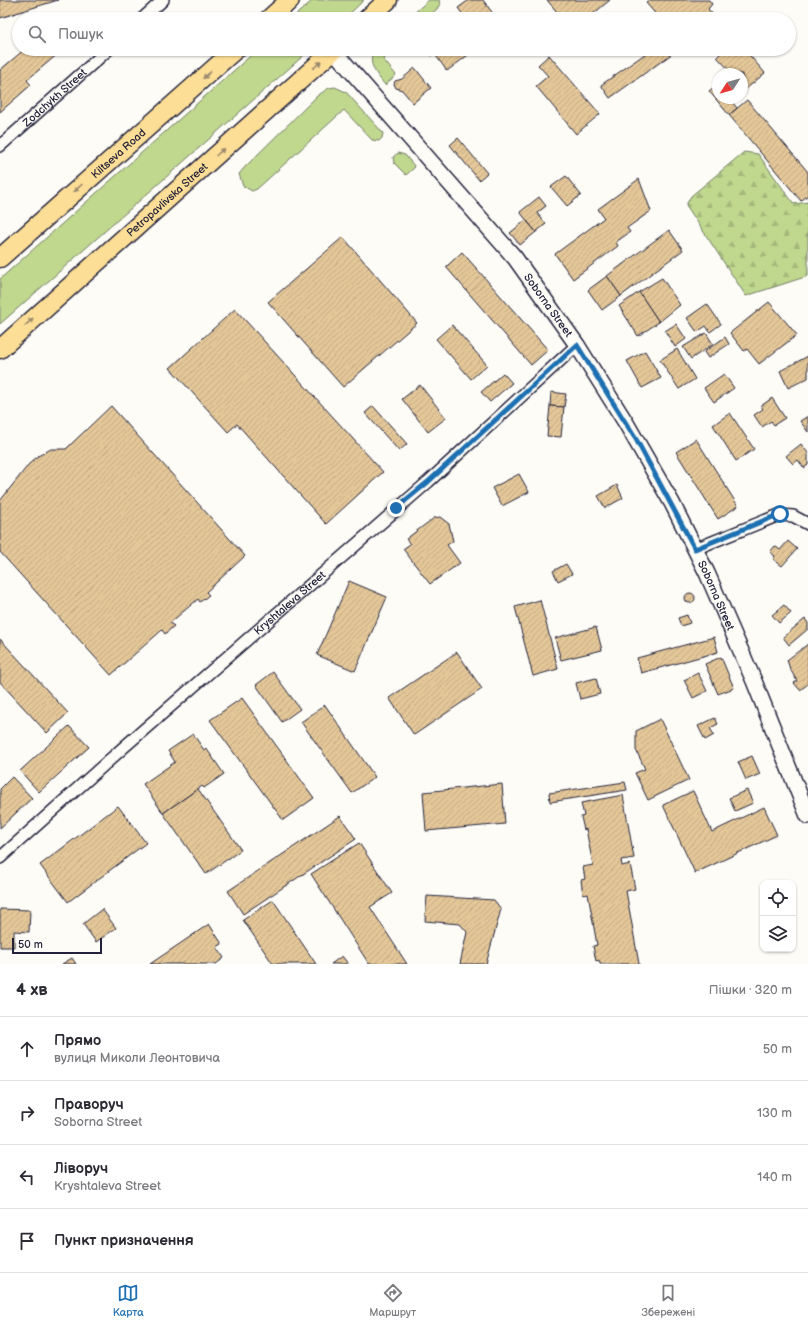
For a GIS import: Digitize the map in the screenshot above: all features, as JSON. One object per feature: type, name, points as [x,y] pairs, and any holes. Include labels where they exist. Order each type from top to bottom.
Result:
[{"type":"highway","points":[[277,12],[290,0]]},
{"type":"highway","points":[[375,12],[388,0]]},
{"type":"highway","name":"Kiltseva Road","points":[[0,258],[228,56]]},
{"type":"highway","name":"Petropavlivska Street","points":[[0,349],[327,56]]},
{"type":"main road","name":"Soborna Street","points":[[339,56],[515,258],[577,345],[637,441],[695,549],[754,681],[808,816]]},
{"type":"street","points":[[150,12],[163,0]]},
{"type":"street","name":"Zodchykh Street","points":[[0,146],[101,56]]},
{"type":"street","name":"Kryshtaleva Street","points":[[0,858],[124,746],[428,482],[577,345]]},
{"type":"street","points":[[695,549],[780,514],[793,516],[808,524]]},
{"type":"green space","points":[[313,0],[364,0],[351,12],[299,12]]},
{"type":"green space","points":[[429,0],[439,0],[440,4],[434,12],[415,12]]},
{"type":"green space","points":[[250,56],[303,56],[0,324],[0,279]]},
{"type":"green space","points":[[372,56],[386,56],[383,59],[396,75],[385,85],[373,68]]},
{"type":"green space","points":[[335,87],[346,92],[383,133],[382,138],[379,141],[372,140],[344,110],[257,189],[252,191],[243,186],[239,174],[245,167],[317,96],[329,88]]},
{"type":"green space","points":[[744,152],[758,154],[794,204],[808,202],[808,276],[746,296],[686,205],[691,196]]},
{"type":"green space","points":[[398,153],[405,155],[415,167],[406,175],[394,163],[393,157]]},
{"type":"building","points":[[0,0],[58,0],[19,12],[12,12],[12,14],[0,18]]},
{"type":"building","points":[[469,0],[483,0],[492,12],[461,12],[458,8]]},
{"type":"building","points":[[547,0],[610,0],[595,12],[557,12]]},
{"type":"building","points":[[650,0],[709,0],[712,4],[708,9],[711,12],[654,12],[646,3]]},
{"type":"building","points":[[17,56],[55,56],[27,80],[31,85],[0,112],[0,70]]},
{"type":"building","points":[[436,56],[467,56],[447,71]]},
{"type":"building","points":[[550,56],[600,114],[576,134],[536,86],[548,76],[538,65]]},
{"type":"building","points":[[642,56],[669,56],[610,98],[601,85]]},
{"type":"building","points":[[718,56],[750,56],[765,73],[748,87],[748,68],[727,68],[717,57]]},
{"type":"building","points":[[415,68],[431,88],[413,103],[402,90],[396,88],[394,84],[395,81],[402,79]]},
{"type":"building","points":[[748,101],[808,172],[808,195],[801,201],[729,115],[742,104],[748,104]]},
{"type":"building","points":[[720,104],[734,104],[737,108],[729,115]]},
{"type":"building","points":[[458,138],[487,173],[479,180],[450,145]]},
{"type":"building","points":[[566,176],[581,195],[567,206],[551,187]]},
{"type":"building","points":[[639,179],[651,211],[627,228],[630,232],[616,242],[618,246],[573,279],[555,254],[604,218],[598,209]]},
{"type":"building","points":[[539,197],[546,206],[537,213],[546,224],[536,232],[520,212]]},
{"type":"building","points":[[526,220],[536,232],[520,245],[510,233]]},
{"type":"building","points":[[669,230],[683,250],[621,296],[607,276]]},
{"type":"building","points":[[343,237],[417,323],[343,387],[268,302]]},
{"type":"building","points":[[462,252],[548,350],[531,365],[446,267]]},
{"type":"building","points":[[607,276],[621,296],[602,310],[588,290]]},
{"type":"building","points":[[662,278],[680,305],[659,322],[639,292]]},
{"type":"building","points":[[639,292],[659,322],[638,336],[619,306]]},
{"type":"building","points":[[769,302],[797,335],[759,364],[747,349],[744,351],[730,333]]},
{"type":"building","points":[[707,304],[721,324],[710,332],[706,326],[697,332],[687,318]]},
{"type":"building","points":[[235,309],[383,472],[326,524],[237,424],[228,432],[170,368]]},
{"type":"building","points":[[676,324],[686,339],[675,347],[665,331]]},
{"type":"building","points":[[452,325],[487,365],[471,379],[436,339]]},
{"type":"building","points":[[706,333],[713,344],[691,359],[683,347]]},
{"type":"building","points":[[725,337],[729,344],[708,358],[704,352]]},
{"type":"building","points":[[677,349],[695,379],[679,389],[660,360]]},
{"type":"building","points":[[645,351],[661,378],[642,388],[627,361]]},
{"type":"building","points":[[808,356],[808,378],[788,388],[780,371]]},
{"type":"building","points":[[503,373],[512,383],[490,402],[481,392]]},
{"type":"building","points":[[724,374],[734,388],[714,402],[704,388]]},
{"type":"building","points":[[420,385],[446,418],[428,432],[402,399]]},
{"type":"building","points":[[551,392],[566,394],[564,407],[550,406]]},
{"type":"building","points":[[772,398],[785,418],[774,425],[771,421],[762,427],[754,415],[763,409],[761,406]]},
{"type":"building","points":[[111,406],[245,556],[206,592],[209,595],[200,602],[198,599],[170,623],[174,626],[165,634],[162,630],[111,675],[0,552],[0,501],[29,464],[38,456],[51,449],[66,449]]},
{"type":"building","points":[[373,406],[407,444],[399,451],[365,413]]},
{"type":"building","points":[[550,406],[564,407],[561,437],[547,436]]},
{"type":"building","points":[[730,413],[754,449],[736,461],[713,425]]},
{"type":"building","points":[[808,416],[808,432],[800,421]]},
{"type":"building","points":[[696,439],[738,506],[718,519],[676,452]]},
{"type":"building","points":[[801,444],[808,453],[808,465],[804,468],[798,460],[793,464],[786,456]]},
{"type":"building","points":[[519,474],[529,492],[502,506],[492,488]]},
{"type":"building","points":[[617,485],[623,498],[605,508],[598,496]]},
{"type":"building","points":[[440,517],[449,524],[453,541],[447,545],[460,563],[430,584],[403,549],[410,544],[406,539],[434,518]]},
{"type":"building","points":[[788,541],[797,549],[782,566],[773,559],[775,556],[770,552],[775,546],[780,550]]},
{"type":"building","points":[[566,564],[572,574],[558,581],[553,571]]},
{"type":"building","points":[[349,581],[387,597],[355,671],[317,655]]},
{"type":"building","points":[[688,593],[692,593],[694,594],[694,602],[688,603],[685,600],[685,596]]},
{"type":"building","points":[[540,600],[558,669],[533,676],[515,607]]},
{"type":"building","points":[[784,605],[791,613],[779,623],[772,615]]},
{"type":"building","points":[[687,615],[690,623],[681,626],[678,618]]},
{"type":"building","points":[[805,619],[808,623],[808,629],[789,645],[783,637]]},
{"type":"building","points":[[596,627],[602,650],[561,660],[555,638]]},
{"type":"building","points":[[714,637],[718,652],[641,673],[637,658]]},
{"type":"building","points":[[0,639],[68,713],[47,733],[0,682]]},
{"type":"building","points":[[808,644],[808,684],[800,690],[794,683],[797,681],[787,660]]},
{"type":"building","points":[[457,652],[482,689],[414,735],[389,698]]},
{"type":"building","points":[[721,657],[734,688],[718,694],[705,664]]},
{"type":"building","points":[[273,672],[300,709],[282,722],[256,685]]},
{"type":"building","points":[[698,673],[707,691],[693,698],[684,680]]},
{"type":"building","points":[[596,678],[600,694],[580,699],[576,683]]},
{"type":"building","points":[[242,698],[314,798],[283,820],[210,720]]},
{"type":"building","points":[[325,705],[375,777],[352,793],[301,722]]},
{"type":"building","points":[[715,718],[718,724],[710,728],[714,735],[705,740],[698,726]]},
{"type":"building","points":[[660,719],[689,780],[648,800],[635,773],[645,769],[636,750],[636,731]]},
{"type":"building","points":[[69,726],[89,747],[39,792],[20,771]]},
{"type":"building","points":[[193,734],[204,750],[206,748],[224,774],[204,788],[202,786],[163,813],[143,784],[175,762],[168,751]]},
{"type":"building","points":[[752,756],[760,774],[746,780],[738,762]]},
{"type":"building","points":[[12,777],[32,798],[0,828],[0,789]]},
{"type":"building","points":[[625,782],[627,790],[550,802],[549,793]]},
{"type":"building","points":[[502,784],[505,824],[426,831],[423,792]]},
{"type":"building","points":[[198,789],[241,850],[206,874],[163,813]]},
{"type":"building","points":[[747,790],[753,803],[735,811],[729,798]]},
{"type":"building","points":[[693,791],[712,832],[764,807],[777,835],[695,873],[663,805]]},
{"type":"building","points":[[623,795],[634,858],[621,860],[622,866],[630,864],[635,889],[626,891],[639,964],[600,964],[599,960],[596,961],[593,946],[597,945],[588,894],[583,895],[581,880],[585,879],[583,867],[593,865],[586,829],[584,830],[581,817],[584,816],[581,803]]},
{"type":"building","points":[[118,806],[146,843],[68,902],[40,865]]},
{"type":"building","points":[[340,816],[356,839],[243,914],[228,891]]},
{"type":"building","points":[[359,843],[392,893],[370,907],[407,964],[369,964],[311,874]]},
{"type":"building","points":[[427,896],[494,900],[501,909],[486,964],[460,964],[467,932],[460,924],[425,921]]},
{"type":"building","points":[[273,900],[316,964],[273,964],[243,920]]},
{"type":"building","points":[[0,909],[30,910],[29,932],[14,931],[14,947],[0,947]]},
{"type":"building","points":[[102,909],[116,928],[96,942],[83,924]]},
{"type":"building","points":[[209,924],[222,944],[217,947],[224,958],[216,964],[150,964]]},
{"type":"building","points":[[342,956],[348,964],[331,964]]},
{"type":"building","points":[[72,958],[76,964],[62,964]]},
{"type":"route","points":[[396,508],[428,482],[563,356],[577,345],[649,461],[695,549],[780,514]]}]
